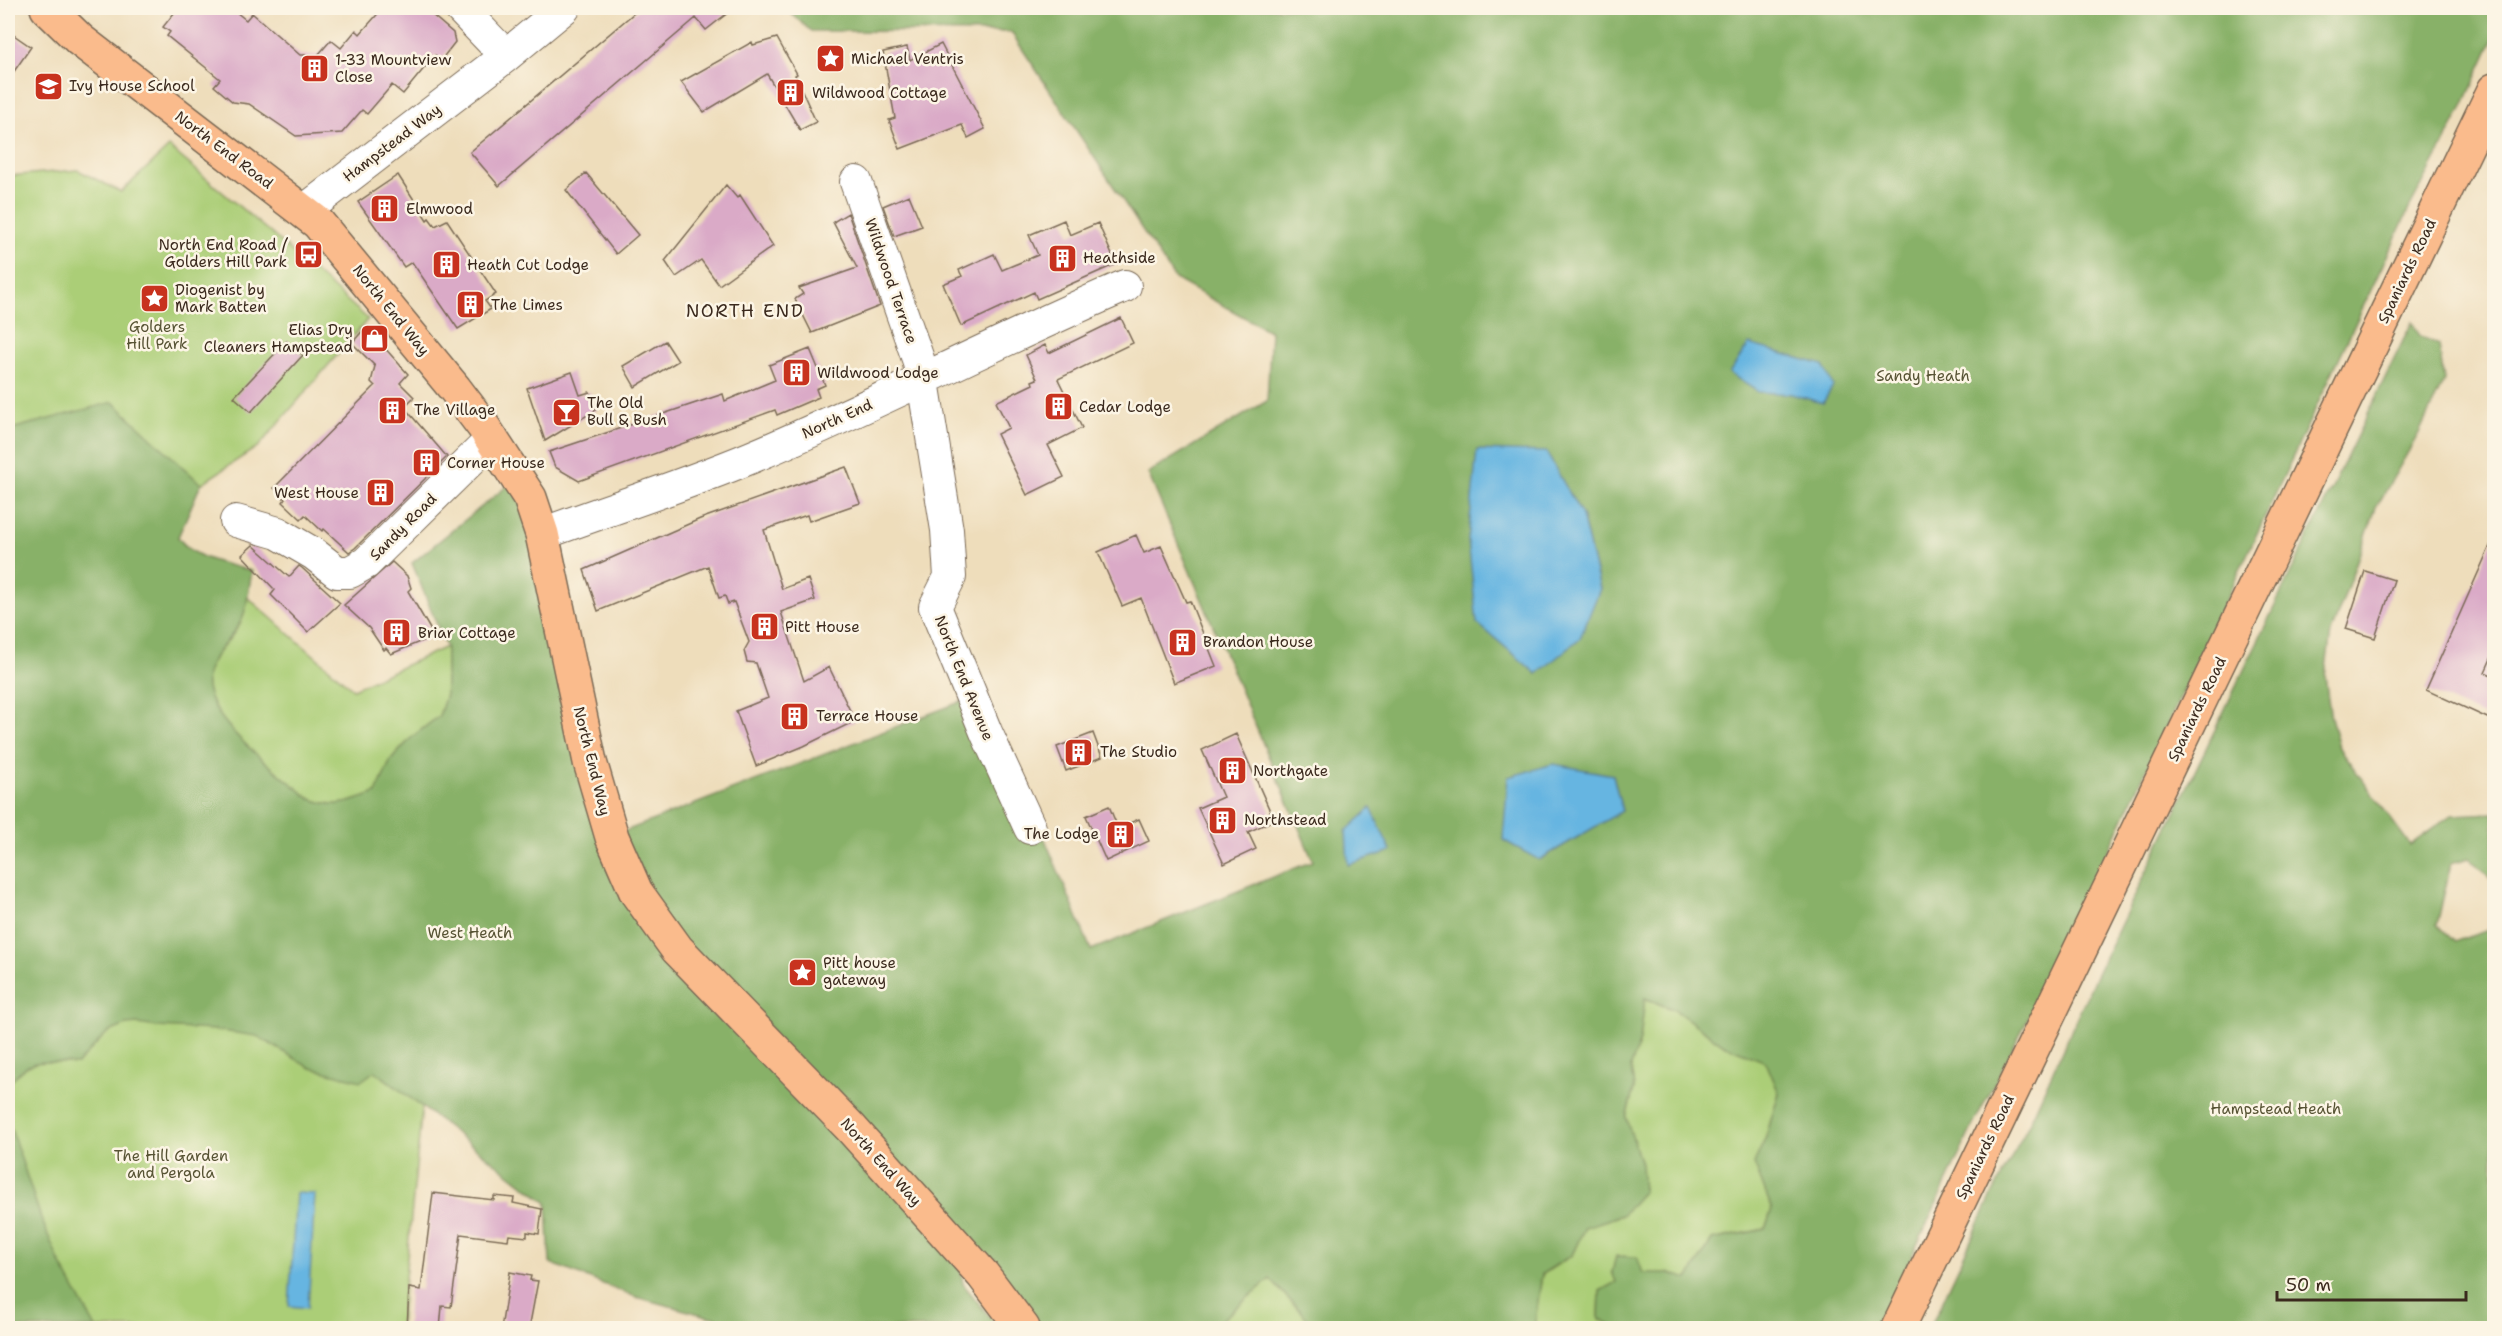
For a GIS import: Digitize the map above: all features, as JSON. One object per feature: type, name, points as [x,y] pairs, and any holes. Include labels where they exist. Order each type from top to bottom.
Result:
[{"type":"main road","name":"North End Road","points":[[47,8],[80,40],[311,217]]},
{"type":"main road","name":"Spaniards Road","points":[[1898,1329],[2494,90]]},
{"type":"main road","name":"North End Way","points":[[311,217],[455,388],[492,439],[530,498],[542,534],[590,762],[612,837],[636,892],[677,949],[850,1126],[983,1275],[1023,1329]]},
{"type":"main road","name":"North End Way","points":[[957,1247],[1007,1329]]},
{"type":"street","points":[[460,8],[506,56]]},
{"type":"street","name":"Hampstead Way","points":[[311,217],[564,8]]},
{"type":"street","name":"Wildwood Terrace","points":[[856,182],[914,348],[923,381]]},
{"type":"street","name":"North End","points":[[542,534],[751,458],[923,381],[1050,318],[1125,286]]},
{"type":"street","name":"North End Avenue","points":[[923,381],[947,530],[950,577],[935,607],[986,732],[1030,828]]},
{"type":"street","name":"Sandy Road","points":[[236,520],[278,533],[314,554],[337,572],[350,572],[366,563],[492,439]]},
{"type":"green space","name":"Sandy Heath","points":[[785,8],[2494,8],[2494,38],[2459,115],[2408,211],[2045,986],[1976,1119],[1878,1328],[1616,1328],[1599,1318],[1600,1291],[1616,1282],[1612,1272],[1616,1256],[1637,1257],[1643,1273],[1669,1273],[1688,1279],[1712,1240],[1765,1229],[1772,1209],[1754,1163],[1766,1137],[1779,1093],[1766,1062],[1724,1045],[1675,1010],[1645,998],[1640,1040],[1631,1066],[1634,1089],[1626,1117],[1641,1164],[1643,1192],[1622,1215],[1585,1227],[1572,1255],[1542,1274],[1534,1328],[1316,1328],[1270,1279],[1212,1328],[1023,1328],[957,1249],[963,1284],[993,1321],[996,1328],[817,1328],[752,1325],[707,1316],[636,1297],[550,1263],[547,1203],[375,1071],[361,1081],[311,1068],[257,1036],[138,1024],[126,1025],[107,1033],[77,1064],[46,1062],[30,1065],[15,1076],[8,1086],[8,433],[15,428],[113,402],[201,484],[178,537],[184,545],[201,556],[252,571],[247,603],[241,621],[214,658],[208,671],[207,688],[214,705],[242,741],[309,798],[318,802],[343,803],[376,793],[391,760],[412,737],[439,716],[446,695],[446,647],[412,563],[517,478],[612,836],[968,699],[1039,825],[1091,950],[1313,861],[1148,473],[1267,401],[1271,332],[1175,279],[1011,32],[811,31]],"holes":[[[1546,452],[1582,515],[1600,589]],[[1613,775],[1622,811],[1539,860]]]},
{"type":"green space","name":"Golders Hill Park","points":[[169,147],[368,319],[259,446],[201,484],[8,547],[8,176],[78,170],[121,192]]},
{"type":"green space","name":"Hampstead Heath","points":[[2412,322],[2420,336],[2439,345],[2444,381],[2419,433],[2376,508],[2331,633],[2325,675],[2330,713],[2339,748],[2410,845],[2452,815],[2494,813],[2494,881],[2469,858],[2451,863],[2437,925],[2455,942],[2494,928],[2494,1328],[1930,1328],[1994,1191],[2030,1122],[2093,982]]},
{"type":"green space","points":[[247,597],[353,689],[446,647],[446,695],[439,716],[412,737],[391,760],[376,793],[351,802],[335,804],[318,802],[309,798],[242,741],[213,705],[207,687],[208,670],[215,657],[239,627]]},
{"type":"green space","points":[[1644,998],[1675,1010],[1724,1045],[1766,1061],[1779,1093],[1766,1137],[1755,1163],[1772,1209],[1765,1229],[1712,1240],[1688,1280],[1664,1274],[1643,1275],[1622,1280],[1600,1291],[1599,1318],[1616,1328],[1534,1328],[1542,1275],[1572,1255],[1585,1227],[1622,1215],[1632,1139],[1626,1117],[1634,1089],[1631,1066],[1640,1040]]},
{"type":"green space","name":"The Hill Garden and Pergola","points":[[201,1003],[375,1071],[422,1107],[400,1328],[68,1328],[8,1213],[8,1020]]},
{"type":"green space","points":[[8,1120],[41,1218],[58,1259],[96,1328],[8,1328]]},
{"type":"green space","points":[[1270,1279],[1316,1328],[1212,1328]]},
{"type":"water","points":[[1749,344],[1823,365],[1833,386],[1823,403],[1791,394],[1758,392],[1729,373]]},
{"type":"water","points":[[1477,450],[1546,452],[1582,515],[1600,589],[1580,638],[1537,674],[1477,623],[1468,540]]},
{"type":"water","points":[[1553,764],[1613,775],[1622,811],[1539,860],[1503,840],[1508,777]]},
{"type":"water","points":[[1371,808],[1391,851],[1348,865],[1346,831]]},
{"type":"water","points":[[296,1193],[315,1194],[308,1308],[289,1306]]},
{"type":"building","name":"1-33 Mountview Close","points":[[178,8],[231,8],[246,20],[252,13],[300,55],[318,55],[331,40],[341,48],[356,30],[360,34],[383,8],[424,8],[453,33],[455,42],[441,60],[435,55],[403,94],[392,85],[367,114],[362,110],[342,133],[296,136],[249,104],[233,102],[214,86],[220,79],[167,36],[170,32],[163,27]]},
{"type":"building","points":[[640,8],[734,8],[706,30],[696,18],[499,186],[470,152]]},
{"type":"building","points":[[8,31],[31,47],[8,80]]},
{"type":"building","points":[[777,38],[797,74],[795,75],[816,122],[800,130],[767,74],[704,112],[681,82],[752,42],[753,45]]},
{"type":"building","points":[[941,44],[985,129],[968,138],[962,125],[900,149],[889,120],[895,118],[883,52],[907,47],[910,60]]},
{"type":"building","points":[[586,173],[638,235],[616,254],[566,190]]},
{"type":"building","points":[[398,175],[427,220],[429,218],[435,226],[447,220],[496,294],[485,301],[491,309],[458,329],[412,262],[404,267],[358,202]]},
{"type":"building","points":[[726,185],[737,198],[740,195],[773,246],[719,285],[701,260],[676,277],[665,261]]},
{"type":"building","points":[[909,195],[922,226],[894,236],[883,206]]},
{"type":"building","points":[[848,213],[880,306],[812,333],[795,299],[803,294],[799,288],[857,268],[833,222]]},
{"type":"building","points":[[1064,220],[1070,235],[1098,223],[1116,264],[1037,299],[1034,292],[961,326],[943,284],[962,276],[959,270],[994,254],[1002,270],[1038,255],[1029,235]]},
{"type":"building","name":"Cedar Lodge","points":[[1121,318],[1133,343],[1058,379],[1082,428],[1048,445],[1064,477],[1027,495],[997,434],[1009,428],[996,402],[1033,384],[1032,381],[1037,379],[1026,355],[1045,345],[1049,353]]},
{"type":"building","points":[[366,327],[408,374],[400,383],[414,397],[404,407],[447,457],[349,552],[305,515],[301,519],[283,502],[285,499],[274,488],[375,386],[371,382],[375,366],[352,343]]},
{"type":"building","points":[[287,341],[303,355],[251,412],[234,397]]},
{"type":"building","points":[[665,341],[678,361],[635,387],[623,366]]},
{"type":"building","points":[[810,349],[825,385],[816,389],[819,397],[777,415],[775,410],[579,481],[555,467],[549,452],[723,394],[725,401],[775,380],[769,365]]},
{"type":"building","points":[[572,372],[580,395],[590,392],[596,410],[545,441],[527,388]]},
{"type":"building","points":[[846,467],[860,503],[809,521],[807,515],[764,530],[782,589],[808,579],[815,600],[781,612],[804,681],[829,667],[855,721],[756,766],[736,711],[768,698],[756,663],[747,662],[744,651],[749,642],[734,602],[728,604],[725,596],[719,598],[708,566],[598,611],[584,570],[700,519]]},
{"type":"building","points":[[1136,535],[1144,553],[1161,546],[1186,602],[1190,601],[1216,666],[1174,683],[1141,598],[1122,606],[1098,552]]},
{"type":"building","points":[[2494,537],[2494,652],[2485,672],[2494,676],[2494,721],[2426,690]]},
{"type":"building","points":[[253,545],[289,577],[299,566],[302,568],[340,603],[308,632],[271,595],[275,590],[242,555]]},
{"type":"building","points":[[392,562],[407,576],[411,588],[408,591],[434,636],[391,654],[386,648],[384,650],[369,628],[344,605]]},
{"type":"building","points":[[2365,571],[2394,580],[2375,638],[2346,629]]},
{"type":"building","name":"The Studio","points":[[1093,733],[1102,757],[1066,771],[1057,747]]},
{"type":"building","points":[[1236,734],[1274,820],[1248,832],[1256,849],[1224,864],[1198,808],[1223,797],[1202,750]]},
{"type":"building","name":"The Lodge","points":[[1109,806],[1118,828],[1139,819],[1149,841],[1106,861],[1086,816]]},
{"type":"building","points":[[433,1193],[494,1200],[494,1196],[514,1198],[513,1203],[542,1209],[539,1234],[527,1232],[527,1237],[509,1235],[508,1240],[461,1234],[451,1307],[442,1306],[440,1329],[407,1329],[409,1288],[421,1290]]},
{"type":"building","points":[[510,1272],[531,1276],[530,1280],[538,1281],[529,1329],[501,1329]]},
{"type":"place","name":"Michael Ventris","points":[[830,59]]},
{"type":"place","name":"1-33 Mountview Close","points":[[314,69]]},
{"type":"place","name":"Ivy House School","points":[[48,86]]},
{"type":"place","name":"Wildwood Cottage","points":[[791,93]]},
{"type":"place","name":"Elmwood","points":[[385,209]]},
{"type":"place","name":"North End Road / Golders Hill Park","points":[[308,254]]},
{"type":"place","name":"Heathside","points":[[1062,258]]},
{"type":"place","name":"Heath Cut Lodge","points":[[446,265]]},
{"type":"place","name":"Diogenist by Mark Batten","points":[[154,299]]},
{"type":"place","name":"The Limes","points":[[470,305]]},
{"type":"place","name":"Elias Dry Cleaners Hampstead","points":[[374,339]]},
{"type":"place","name":"Wildwood Lodge","points":[[796,373]]},
{"type":"place","name":"Cedar Lodge","points":[[1058,407]]},
{"type":"place","name":"The Village","points":[[393,410]]},
{"type":"place","name":"The Old Bull & Bush","points":[[566,412]]},
{"type":"place","name":"Corner House","points":[[426,463]]},
{"type":"place","name":"West House","points":[[380,493]]},
{"type":"place","name":"Pitt House","points":[[764,627]]},
{"type":"place","name":"Briar Cottage","points":[[397,633]]},
{"type":"place","name":"Brandon House","points":[[1182,642]]},
{"type":"place","name":"Terrace House","points":[[795,716]]},
{"type":"place","name":"The Studio","points":[[1079,752]]},
{"type":"place","name":"Northgate","points":[[1232,771]]},
{"type":"place","name":"Northstead","points":[[1223,820]]},
{"type":"place","name":"The Lodge","points":[[1120,834]]},
{"type":"place","name":"Pitt house gateway","points":[[802,972]]},
{"type":"district","name":"NORTH END","points":[[745,311]]},
{"type":"park label","name":"West Heath","points":[[470,933]]}]
